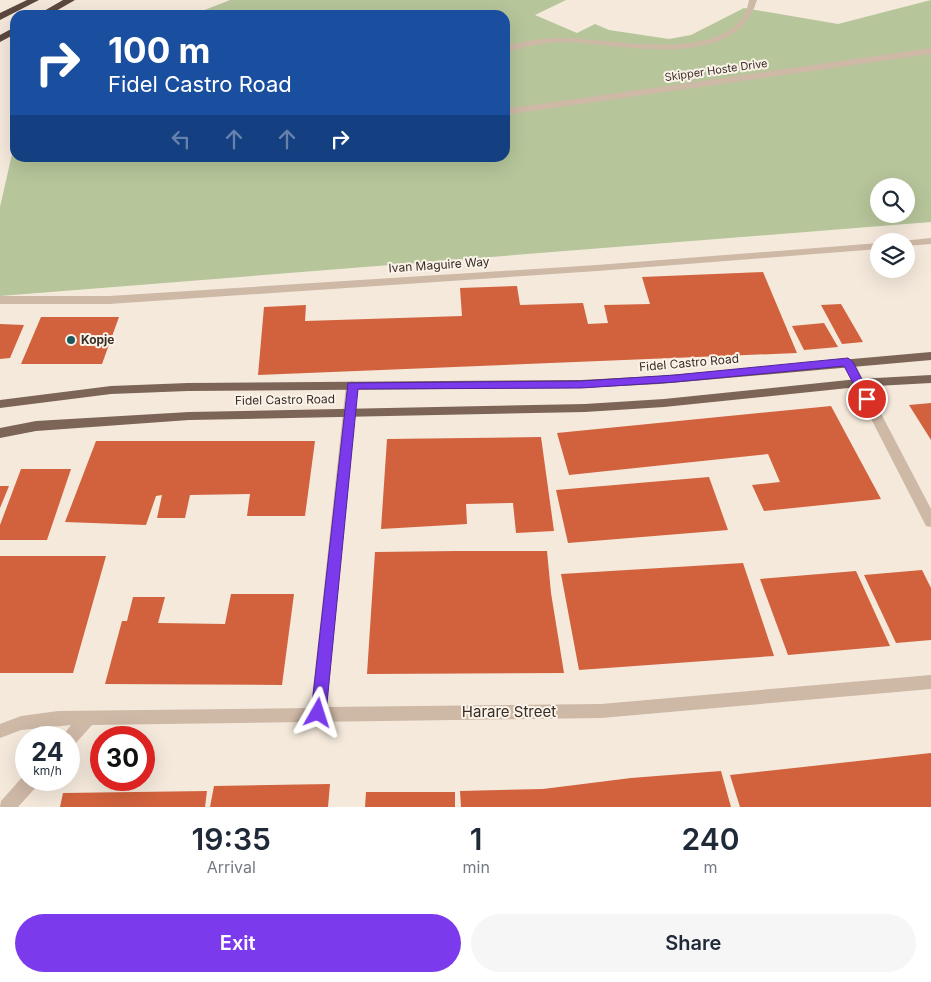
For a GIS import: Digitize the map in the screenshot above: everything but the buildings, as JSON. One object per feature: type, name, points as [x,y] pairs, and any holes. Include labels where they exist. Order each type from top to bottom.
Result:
[{"type":"highway","points":[[14,10],[34,0]]},
{"type":"highway","points":[[51,10],[70,0]]},
{"type":"main road","name":"Fidel Castro Road","points":[[0,404],[111,390],[188,387],[581,384],[676,378],[931,356]]},
{"type":"main road","name":"Fidel Castro Road","points":[[0,433],[36,426],[104,420],[189,416],[585,408],[664,403],[858,383],[931,379]]},
{"type":"street","points":[[510,48],[563,40],[684,47],[708,43],[724,37],[734,30],[748,16],[753,0]]},
{"type":"street","name":"Skipper Hoste Drive","points":[[510,111],[931,51]]},
{"type":"street","points":[[915,242],[931,241]]},
{"type":"street","name":"Ivan Maguire Way","points":[[0,300],[110,300],[597,268],[870,247]]},
{"type":"street","points":[[848,362],[931,522]]},
{"type":"street","points":[[318,713],[351,413],[352,386]]},
{"type":"street","name":"Harare Street","points":[[0,731],[21,723],[58,718],[87,719],[318,713],[601,711],[931,682]]},
{"type":"street","points":[[80,726],[87,719]]},
{"type":"street","points":[[7,807],[21,791]]},
{"type":"green space","points":[[230,0],[566,0],[535,15],[577,33],[595,24],[609,30],[669,39],[691,35],[744,8],[838,24],[931,0],[931,222],[0,296],[0,207],[10,162],[510,162],[510,10],[205,10]]},
{"type":"place","name":"Kopje","points":[[71,340]]},
{"type":"route","points":[[318,713],[351,413],[352,386],[581,384],[675,379],[848,362],[867,399]]}]
